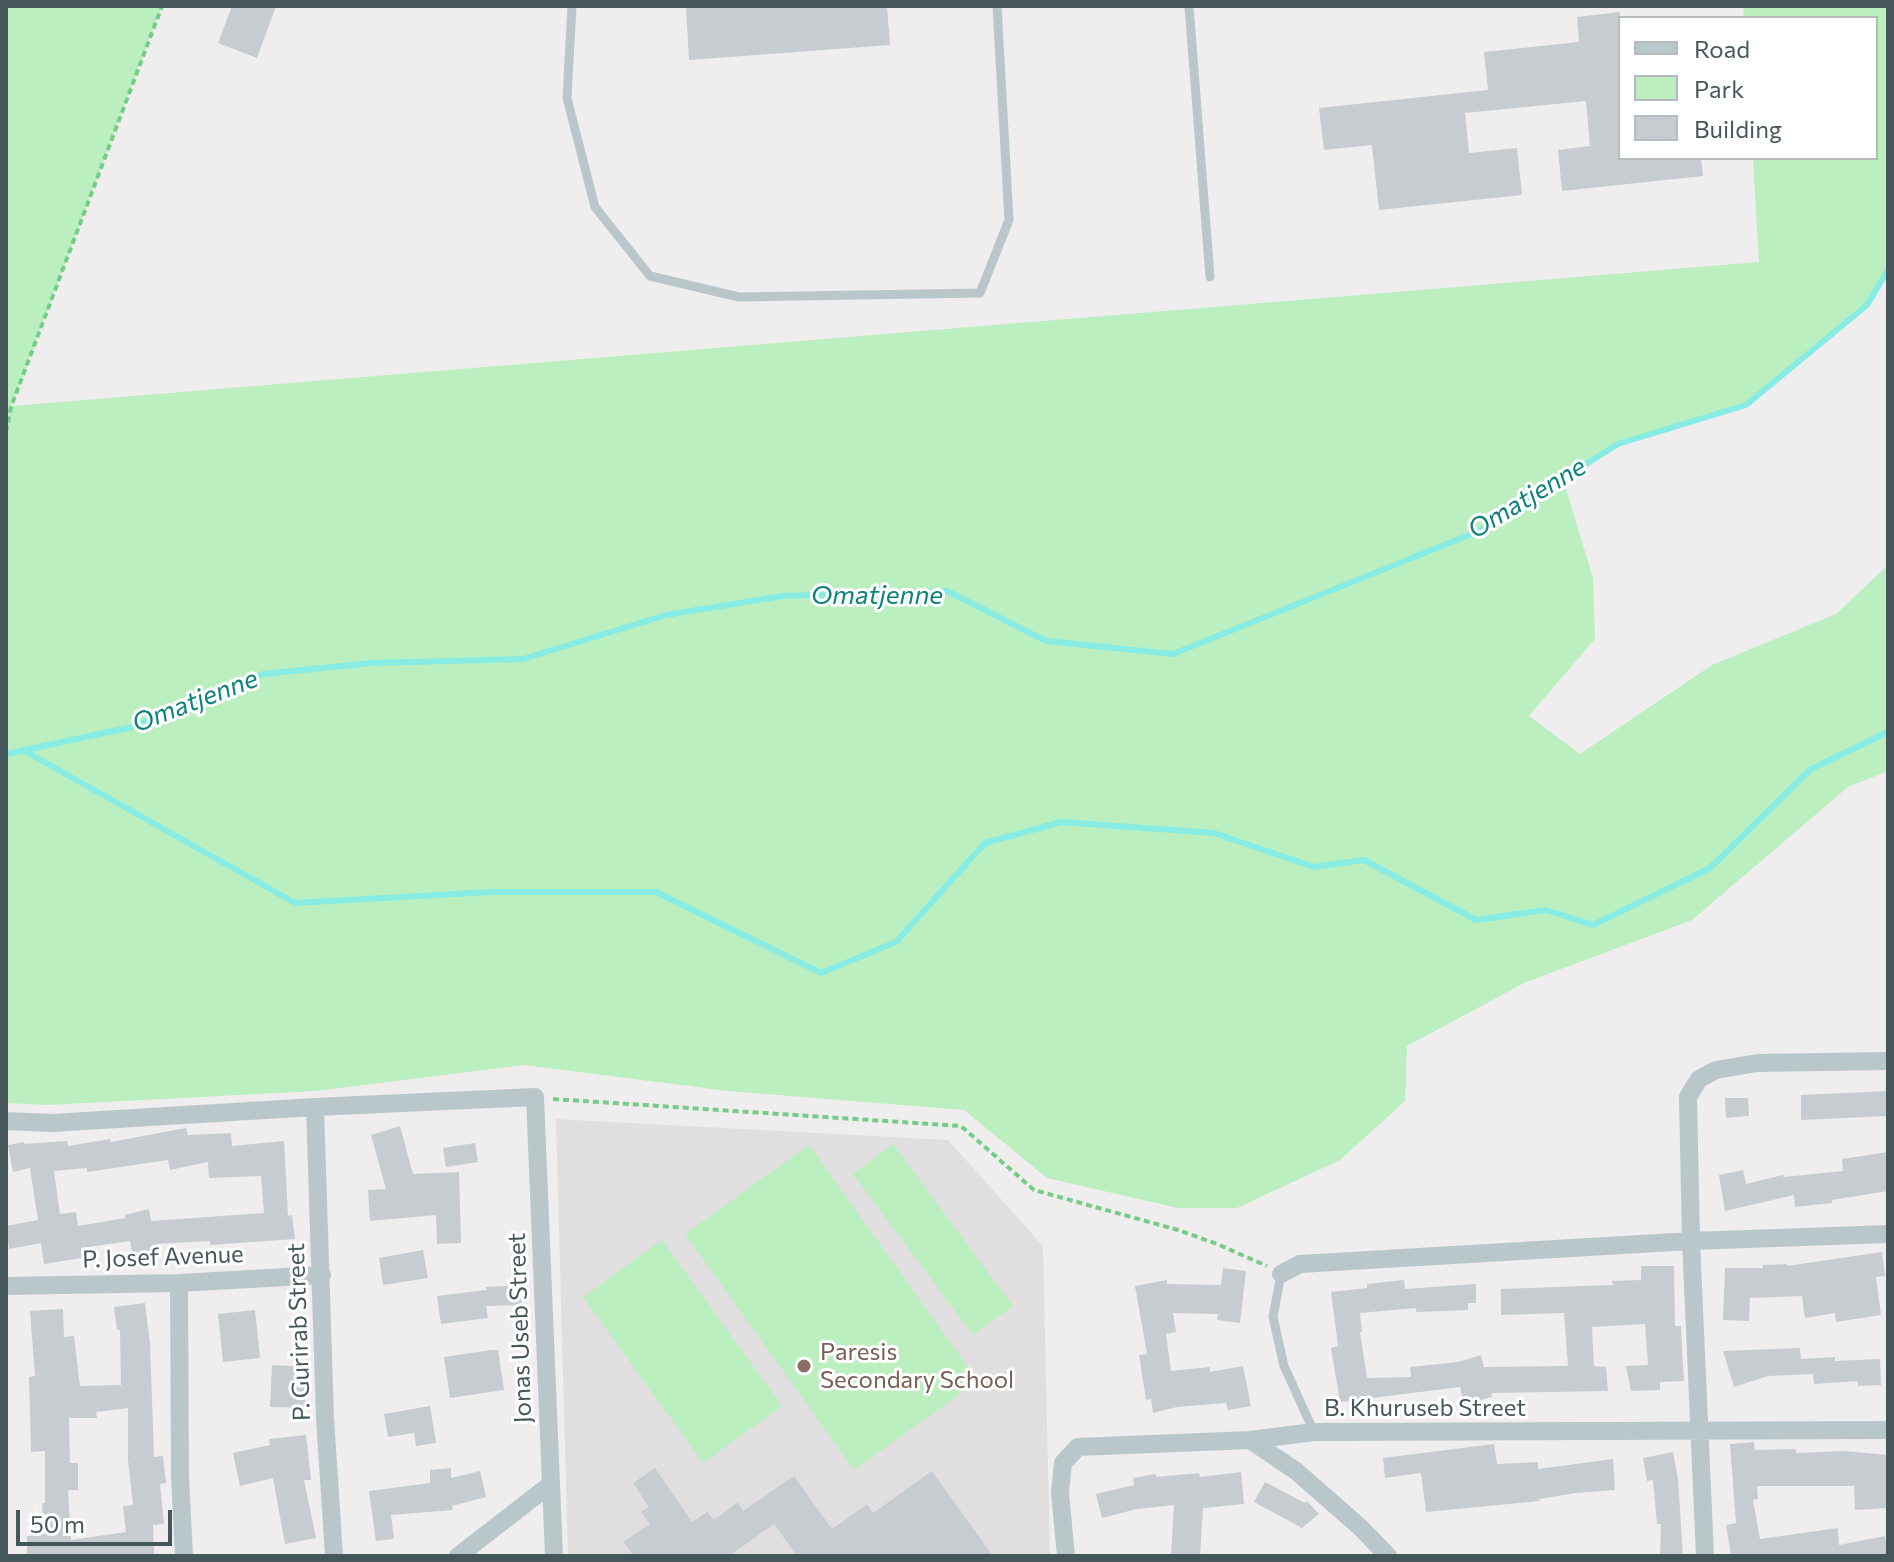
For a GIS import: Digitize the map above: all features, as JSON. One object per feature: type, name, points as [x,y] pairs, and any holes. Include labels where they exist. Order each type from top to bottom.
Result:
[{"type":"street","points":[[1705,1556],[1688,1097],[1699,1079],[1716,1070],[1757,1063],[1888,1061]]},
{"type":"street","points":[[6,1121],[52,1123],[535,1097]]},
{"type":"street","name":"Jonas Useb Street","points":[[535,1097],[554,1556]]},
{"type":"street","name":"P. Gurirab Street","points":[[315,1107],[325,1418],[334,1556]]},
{"type":"street","points":[[1281,1274],[1300,1264],[1691,1241],[1888,1234]]},
{"type":"street","name":"P. Josef Avenue","points":[[6,1286],[179,1283],[322,1275]]},
{"type":"street","points":[[179,1283],[180,1477],[184,1556]]},
{"type":"street","name":"B. Khuruseb Street","points":[[1066,1556],[1060,1493],[1063,1463],[1078,1447],[1250,1440],[1314,1432],[1888,1430]]},
{"type":"street","points":[[1250,1440],[1296,1471],[1388,1556]]},
{"type":"street","points":[[458,1556],[551,1484]]},
{"type":"lane","points":[[572,6],[567,98],[595,207],[650,276],[739,297],[980,293],[1009,220],[997,6]]},
{"type":"lane","points":[[1189,6],[1210,277]]},
{"type":"lane","points":[[1281,1274],[1273,1317],[1284,1366],[1314,1432]]},
{"type":"path","points":[[6,432],[11,407],[162,6]]},
{"type":"path","points":[[535,1097],[961,1126],[1034,1190],[1178,1230],[1217,1244],[1281,1274]]},
{"type":"shaded area","name":"Paresis Secondary School","points":[[556,1119],[948,1140],[1043,1246],[1050,1556],[568,1556]]},
{"type":"green space","points":[[6,6],[162,6],[12,406],[1759,262],[1753,160],[1878,160],[1878,16],[1744,16],[1743,6],[1888,6],[1888,270],[1867,305],[1746,405],[1618,444],[1563,479],[1593,578],[1595,639],[1529,716],[1580,754],[1712,665],[1836,614],[1888,565],[1888,771],[1848,787],[1692,920],[1526,982],[1407,1046],[1405,1101],[1340,1160],[1237,1208],[1178,1208],[1047,1178],[964,1110],[728,1091],[524,1065],[316,1091],[48,1105],[6,1103]]},
{"type":"green space","points":[[893,1144],[1013,1306],[973,1335],[853,1174]]},
{"type":"green space","points":[[809,1145],[978,1381],[854,1470],[685,1234]]},
{"type":"green space","points":[[662,1240],[782,1406],[703,1463],[583,1297]]},
{"type":"building","points":[[232,6],[276,6],[257,58],[218,43]]},
{"type":"building","points":[[686,6],[887,6],[890,45],[689,60]]},
{"type":"building","points":[[1620,12],[1618,160],[1701,160],[1703,176],[1562,191],[1558,150],[1590,146],[1586,101],[1465,113],[1469,153],[1517,148],[1522,195],[1379,210],[1372,145],[1324,150],[1319,108],[1488,90],[1484,52],[1579,42],[1577,17]]},
{"type":"building","points":[[1888,1091],[1888,1116],[1801,1120],[1801,1095]]},
{"type":"building","points":[[1725,1098],[1748,1098],[1749,1116],[1726,1118]]},
{"type":"building","points":[[400,1126],[413,1174],[459,1172],[461,1243],[437,1244],[436,1215],[370,1221],[368,1190],[386,1189],[371,1135]]},
{"type":"building","points":[[186,1128],[188,1135],[231,1133],[232,1146],[284,1141],[288,1216],[292,1215],[295,1239],[210,1245],[210,1241],[156,1244],[158,1251],[133,1256],[130,1241],[81,1248],[82,1258],[44,1264],[41,1243],[9,1249],[6,1226],[38,1220],[30,1168],[13,1172],[8,1145],[67,1141],[68,1146],[110,1139],[111,1142]],"holes":[[[168,1160],[170,1170],[208,1162],[209,1178],[261,1176],[264,1213],[151,1221],[149,1209],[125,1215],[125,1218],[78,1226],[76,1212],[60,1214],[54,1171],[87,1168],[87,1172]]]},
{"type":"building","points":[[475,1143],[478,1162],[446,1167],[443,1148]]},
{"type":"building","points":[[1888,1152],[1888,1191],[1795,1207],[1794,1195],[1725,1211],[1719,1175],[1743,1170],[1746,1184],[1783,1175],[1843,1171],[1842,1159]]},
{"type":"building","points":[[423,1250],[428,1278],[383,1285],[379,1258]]},
{"type":"building","points":[[1882,1252],[1885,1276],[1876,1277],[1881,1315],[1836,1322],[1835,1313],[1805,1318],[1802,1296],[1750,1298],[1749,1321],[1723,1320],[1725,1268],[1787,1266]]},
{"type":"building","points":[[1641,1266],[1674,1266],[1675,1326],[1681,1326],[1684,1381],[1660,1382],[1660,1390],[1631,1391],[1626,1366],[1648,1365],[1645,1324],[1592,1327],[1594,1366],[1606,1367],[1608,1391],[1491,1393],[1492,1397],[1464,1404],[1460,1387],[1340,1402],[1331,1348],[1338,1346],[1331,1292],[1404,1280],[1405,1289],[1476,1284],[1476,1303],[1468,1303],[1468,1310],[1416,1312],[1416,1308],[1360,1313],[1367,1378],[1411,1377],[1410,1367],[1458,1362],[1481,1355],[1484,1367],[1568,1366],[1564,1313],[1501,1315],[1501,1289],[1613,1285],[1612,1281],[1641,1280]]},
{"type":"building","points":[[1223,1268],[1246,1271],[1240,1323],[1217,1320],[1218,1314],[1173,1313],[1176,1332],[1166,1334],[1171,1371],[1210,1367],[1210,1372],[1243,1366],[1251,1406],[1228,1410],[1226,1403],[1177,1407],[1153,1413],[1151,1399],[1146,1400],[1139,1355],[1147,1354],[1135,1286],[1167,1280],[1167,1284],[1221,1285]]},
{"type":"building","points":[[521,1285],[522,1305],[486,1306],[488,1318],[441,1324],[437,1296],[486,1290],[486,1287]]},
{"type":"building","points":[[145,1303],[150,1343],[154,1457],[163,1456],[166,1483],[160,1484],[164,1524],[153,1525],[154,1556],[27,1556],[27,1536],[44,1534],[42,1503],[45,1503],[45,1451],[31,1452],[29,1377],[35,1376],[30,1311],[63,1309],[64,1337],[74,1336],[80,1386],[121,1385],[120,1330],[117,1330],[114,1307]],"holes":[[[128,1408],[128,1460],[133,1505],[123,1506],[126,1532],[71,1540],[68,1490],[78,1490],[78,1463],[70,1463],[69,1418],[97,1418],[96,1412]]]},
{"type":"building","points":[[255,1310],[260,1358],[223,1362],[218,1314]]},
{"type":"building","points":[[1800,1348],[1801,1359],[1880,1359],[1881,1385],[1858,1386],[1858,1381],[1814,1384],[1813,1374],[1768,1376],[1734,1387],[1723,1351]]},
{"type":"building","points":[[498,1350],[504,1390],[450,1398],[444,1357]]},
{"type":"building","points":[[272,1365],[307,1367],[305,1408],[270,1407]]},
{"type":"building","points":[[430,1406],[436,1443],[416,1446],[414,1433],[388,1437],[384,1414]]},
{"type":"building","points":[[306,1435],[311,1480],[304,1480],[316,1538],[285,1544],[273,1478],[240,1486],[233,1453],[270,1445],[269,1439]]},
{"type":"building","points":[[1754,1442],[1755,1450],[1796,1449],[1796,1453],[1844,1451],[1888,1455],[1888,1508],[1855,1510],[1854,1486],[1757,1486],[1758,1499],[1753,1500],[1760,1539],[1838,1528],[1839,1545],[1885,1536],[1888,1556],[1731,1556],[1726,1525],[1736,1523],[1730,1444]]},
{"type":"building","points":[[1494,1444],[1497,1464],[1538,1462],[1538,1469],[1613,1459],[1615,1490],[1426,1512],[1421,1473],[1385,1478],[1383,1458]]},
{"type":"building","points":[[1673,1452],[1683,1556],[1660,1556],[1661,1524],[1657,1524],[1653,1480],[1647,1481],[1643,1458]]},
{"type":"building","points":[[451,1468],[451,1478],[480,1471],[486,1497],[452,1506],[453,1510],[391,1515],[394,1539],[376,1541],[369,1491],[430,1483],[430,1470]]},
{"type":"building","points":[[655,1468],[692,1522],[707,1512],[714,1520],[738,1502],[743,1511],[794,1476],[832,1529],[867,1504],[873,1513],[932,1471],[993,1556],[797,1556],[774,1524],[729,1556],[634,1556],[623,1542],[650,1524],[641,1512],[649,1507],[633,1483]]},
{"type":"building","points":[[1241,1472],[1244,1504],[1203,1508],[1200,1556],[1171,1556],[1174,1505],[1137,1509],[1102,1518],[1096,1494],[1134,1485],[1133,1478],[1156,1474],[1156,1477],[1199,1473],[1200,1477]]},
{"type":"building","points":[[1265,1482],[1305,1503],[1307,1501],[1319,1514],[1302,1528],[1254,1502]]},
{"type":"waterway","name":"Omatjenne","points":[[6,754],[132,727],[263,674],[372,663],[523,659],[666,615],[782,596],[947,591],[1046,641],[1173,654],[1479,531],[1618,444],[1746,405],[1867,305],[1888,270]]},
{"type":"waterway","points":[[23,750],[295,903],[490,892],[656,892],[821,973],[896,942],[985,843],[1061,822],[1214,833],[1314,867],[1364,860],[1476,920],[1546,910],[1593,925],[1710,868],[1811,769],[1888,732]]},
{"type":"place","name":"Paresis Secondary School","points":[[804,1366]]}]
